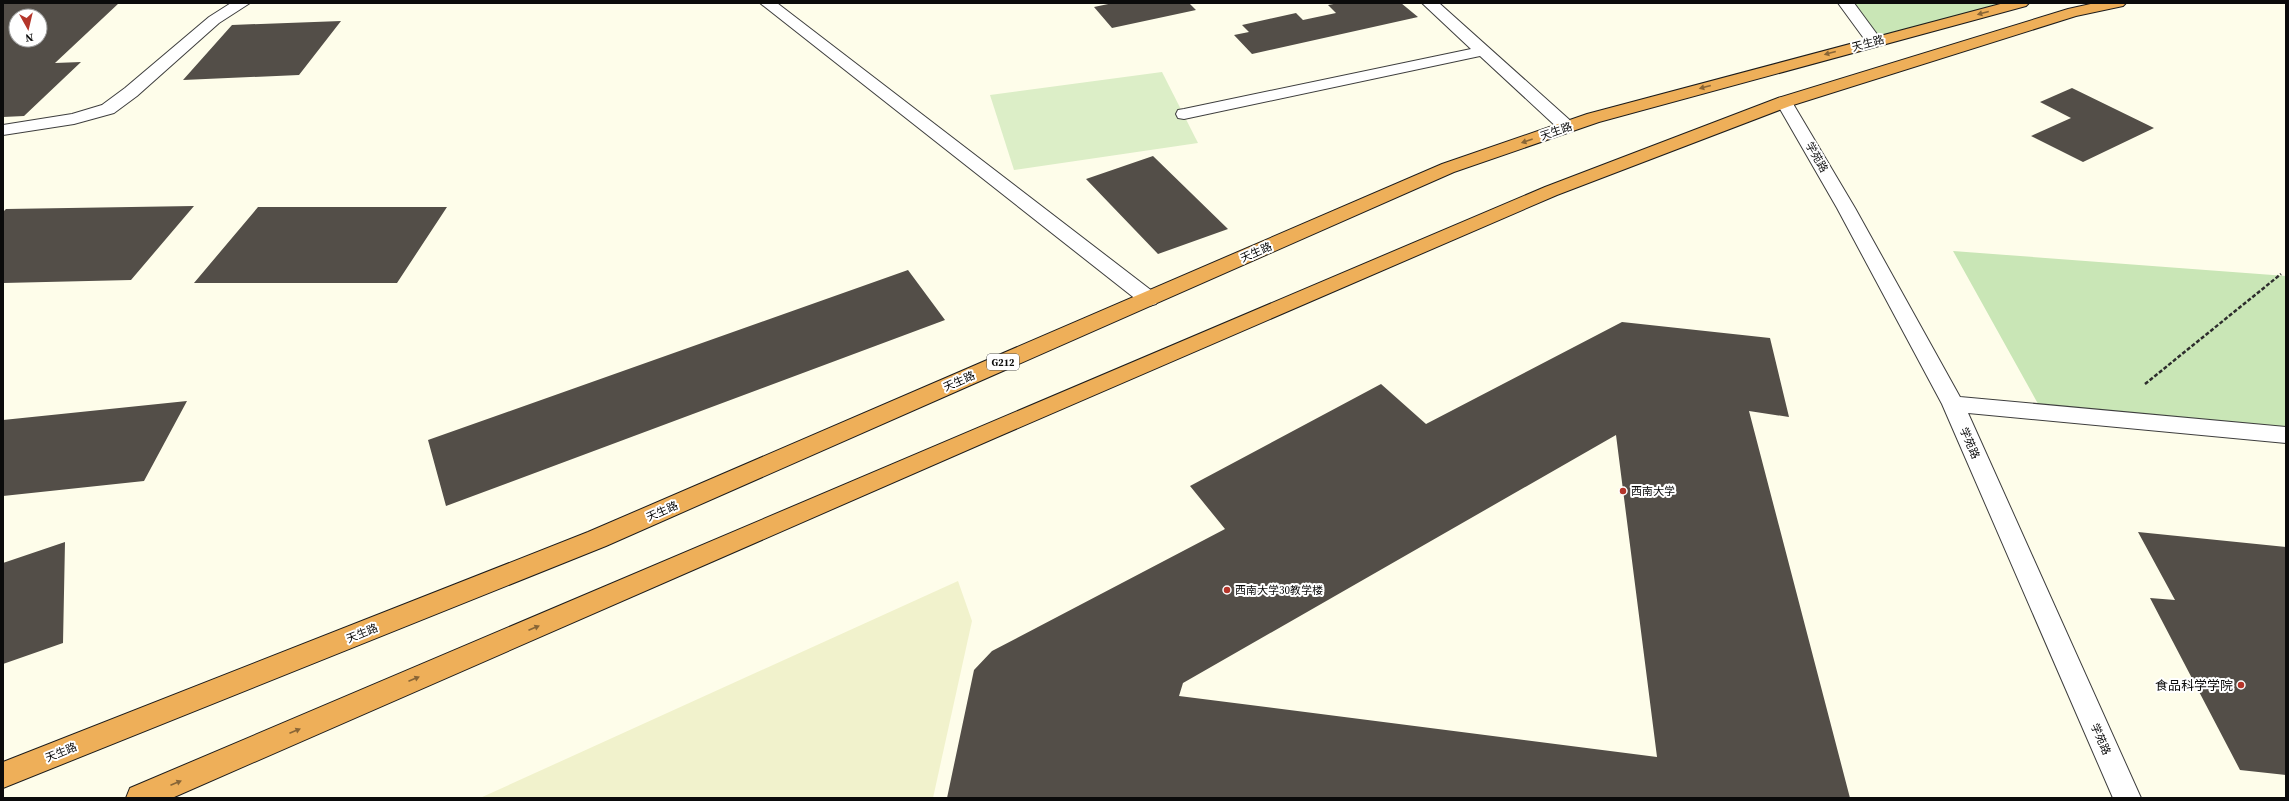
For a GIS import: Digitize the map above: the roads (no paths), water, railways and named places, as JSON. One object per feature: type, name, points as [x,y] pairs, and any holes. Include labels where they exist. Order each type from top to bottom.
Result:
[{"type":"highway","name":"天生路","points":[[3,775],[597,539],[1448,168],[1593,118],[1874,41],[2021,3]]},
{"type":"highway","points":[[140,798],[987,432],[1551,191],[1784,102],[2073,12],[2118,3]]},
{"type":"street","points":[[3,130],[74,119],[108,109],[131,92],[214,20],[242,3]]},
{"type":"street","points":[[768,3],[1149,298]]},
{"type":"street","points":[[1430,3],[1567,127]]},
{"type":"street","points":[[1846,3],[1874,41]]},
{"type":"street","points":[[1184,114],[1483,51]]},
{"type":"street","name":"学苑路","points":[[1784,102],[1846,208],[1953,404],[2126,798]]},
{"type":"street","points":[[1953,404],[2286,434]]},
{"type":"place","name":"西南大学","points":[[1623,491]]},
{"type":"place","name":"西南大学30教学楼","points":[[1227,590]]},
{"type":"place","name":"食品科学学院","points":[[2241,685]]}]
